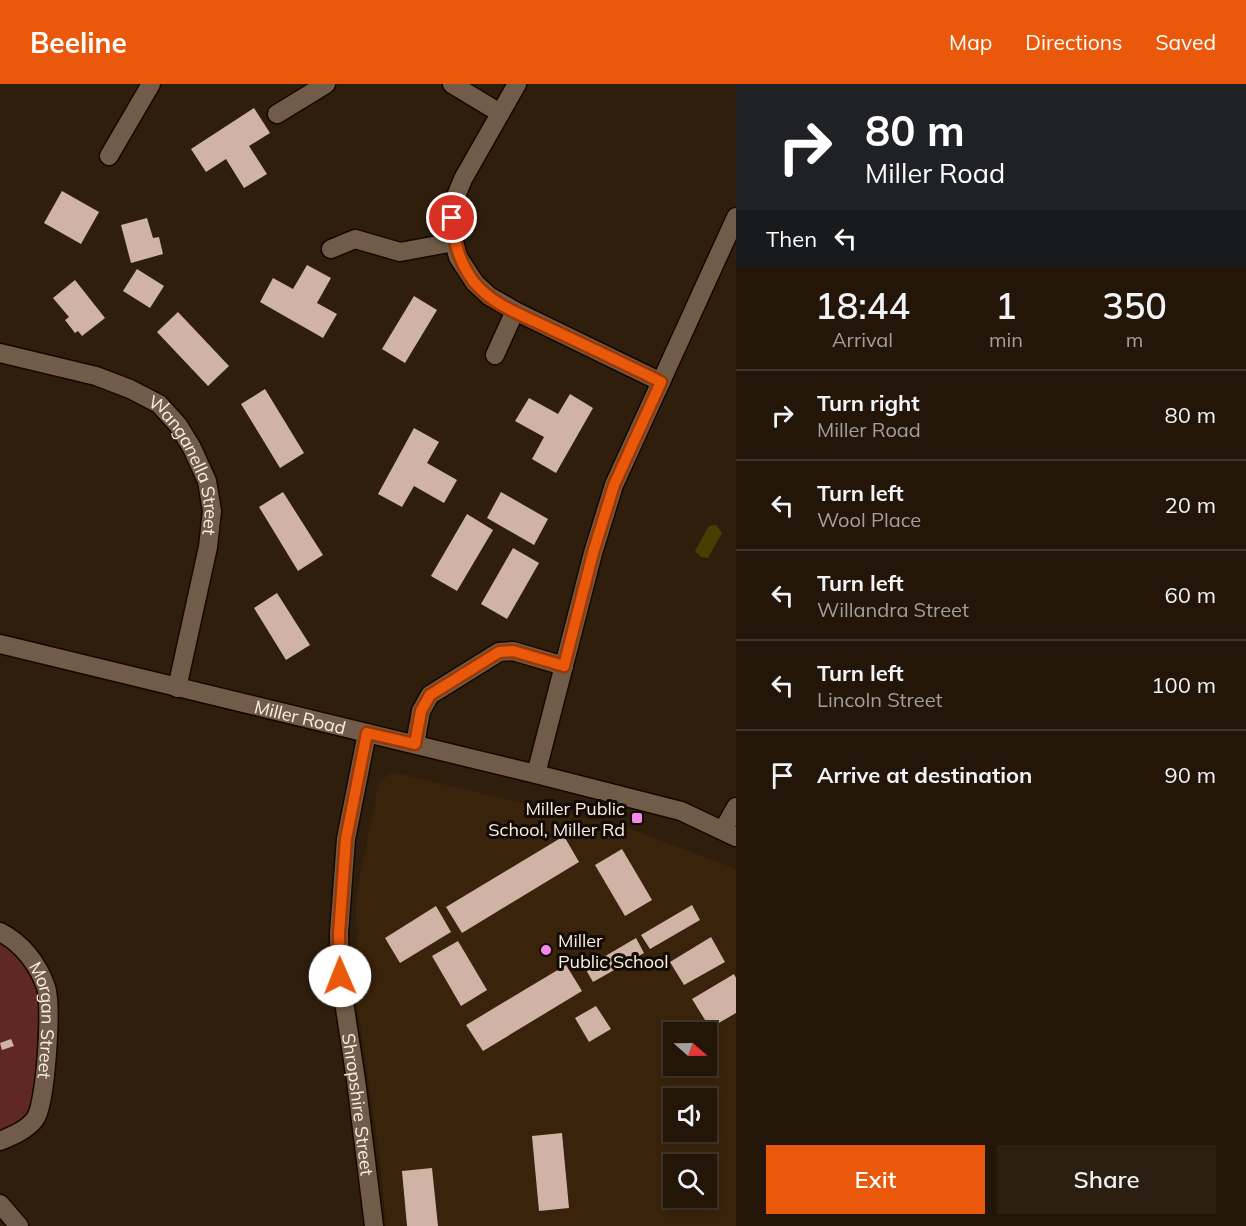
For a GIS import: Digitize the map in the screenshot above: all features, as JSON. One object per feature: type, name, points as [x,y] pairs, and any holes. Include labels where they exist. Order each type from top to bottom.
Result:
[{"type":"street","points":[[109,156],[151,84]]},
{"type":"street","points":[[277,114],[326,84]]},
{"type":"street","points":[[452,84],[500,113]]},
{"type":"street","points":[[517,84],[463,179],[454,201],[452,218],[458,257],[475,283],[489,297],[661,382]]},
{"type":"street","points":[[536,774],[593,553],[614,485],[736,217]]},
{"type":"street","points":[[332,249],[355,239],[400,252],[454,242]]},
{"type":"street","points":[[495,355],[515,311]]},
{"type":"street","name":"Wanganella Street","points":[[0,353],[96,376],[130,389],[159,404],[177,425],[192,448],[207,481],[212,511],[208,547],[177,688]]},
{"type":"street","name":"Miller Road","points":[[0,644],[681,811],[730,834]]},
{"type":"street","points":[[415,744],[421,711],[430,695],[499,652],[513,651],[564,666]]},
{"type":"street","name":"Shropshire Street","points":[[367,733],[346,839],[339,933],[340,976],[356,1080],[374,1226]]},
{"type":"street","points":[[730,834],[736,807]]},
{"type":"street","name":"Morgan Street","points":[[0,932],[26,951],[38,969],[47,990],[45,1076],[42,1100],[36,1118],[19,1132],[0,1142]]},
{"type":"street","points":[[0,1204],[20,1226]]},
{"type":"shaded area","points":[[716,525],[722,533],[708,558],[701,557],[695,551],[709,526]]},
{"type":"shaded area","name":"Miller Public School","points":[[392,772],[628,828],[736,869],[736,1226],[386,1226],[379,1155],[357,1003],[356,896],[379,782]]},
{"type":"shaded area","points":[[0,941],[18,957],[34,981],[39,1003],[34,1106],[22,1121],[2,1131],[0,1130]]},
{"type":"building","points":[[254,108],[270,133],[249,146],[267,174],[244,188],[226,159],[206,172],[191,149]]},
{"type":"building","points":[[62,191],[99,212],[81,244],[44,223]]},
{"type":"building","points":[[147,218],[153,238],[159,237],[163,254],[131,263],[121,225]]},
{"type":"building","points":[[307,265],[331,278],[317,303],[337,314],[323,338],[260,302],[273,278],[293,289]]},
{"type":"building","points":[[137,269],[164,286],[150,308],[123,291]]},
{"type":"building","points":[[75,280],[105,318],[82,336],[78,331],[75,333],[65,320],[69,317],[53,298]]},
{"type":"building","points":[[414,296],[437,310],[405,363],[382,349]]},
{"type":"building","points":[[178,312],[229,366],[208,386],[157,332]]},
{"type":"building","points":[[265,389],[304,453],[280,468],[241,404]]},
{"type":"building","points":[[570,394],[593,408],[556,473],[532,459],[544,437],[515,421],[529,398],[558,414]]},
{"type":"building","points":[[414,428],[439,442],[427,463],[457,480],[444,503],[414,486],[402,507],[378,494]]},
{"type":"building","points":[[283,492],[323,555],[298,571],[259,507]]},
{"type":"building","points":[[501,492],[548,519],[534,545],[487,518]]},
{"type":"building","points":[[467,514],[493,530],[457,591],[431,576]]},
{"type":"building","points":[[513,548],[539,563],[507,619],[481,604]]},
{"type":"building","points":[[277,593],[310,645],[286,660],[254,608]]},
{"type":"building","points":[[564,836],[579,862],[462,933],[446,907]]},
{"type":"building","points":[[622,849],[652,900],[625,916],[595,865]]},
{"type":"building","points":[[692,905],[700,920],[650,949],[641,935]]},
{"type":"building","points":[[436,906],[451,932],[400,963],[385,938]]},
{"type":"building","points":[[711,937],[725,962],[684,985],[670,962]]},
{"type":"building","points":[[636,938],[644,953],[593,982],[585,968]]},
{"type":"building","points":[[458,941],[487,990],[461,1006],[432,956]]},
{"type":"building","points":[[566,965],[582,991],[483,1051],[466,1025]]},
{"type":"building","points":[[734,974],[736,1013],[717,1024],[717,1022],[706,1022],[692,999]]},
{"type":"building","points":[[596,1006],[611,1029],[589,1042],[575,1018]]},
{"type":"building","points":[[11,1039],[14,1046],[2,1050],[0,1043]]},
{"type":"building","points":[[562,1133],[569,1208],[539,1211],[532,1136]]},
{"type":"building","points":[[432,1168],[438,1226],[407,1226],[402,1171]]},
{"type":"place","name":"Miller Public School, Miller Rd","points":[[637,818]]},
{"type":"place","name":"Miller Public School","points":[[546,950]]},
{"type":"route","points":[[340,976],[339,933],[346,839],[367,733],[415,744],[421,711],[430,695],[441,686],[499,652],[513,651],[564,666],[593,553],[614,485],[661,382],[489,297],[475,283],[458,257],[452,218]]}]
